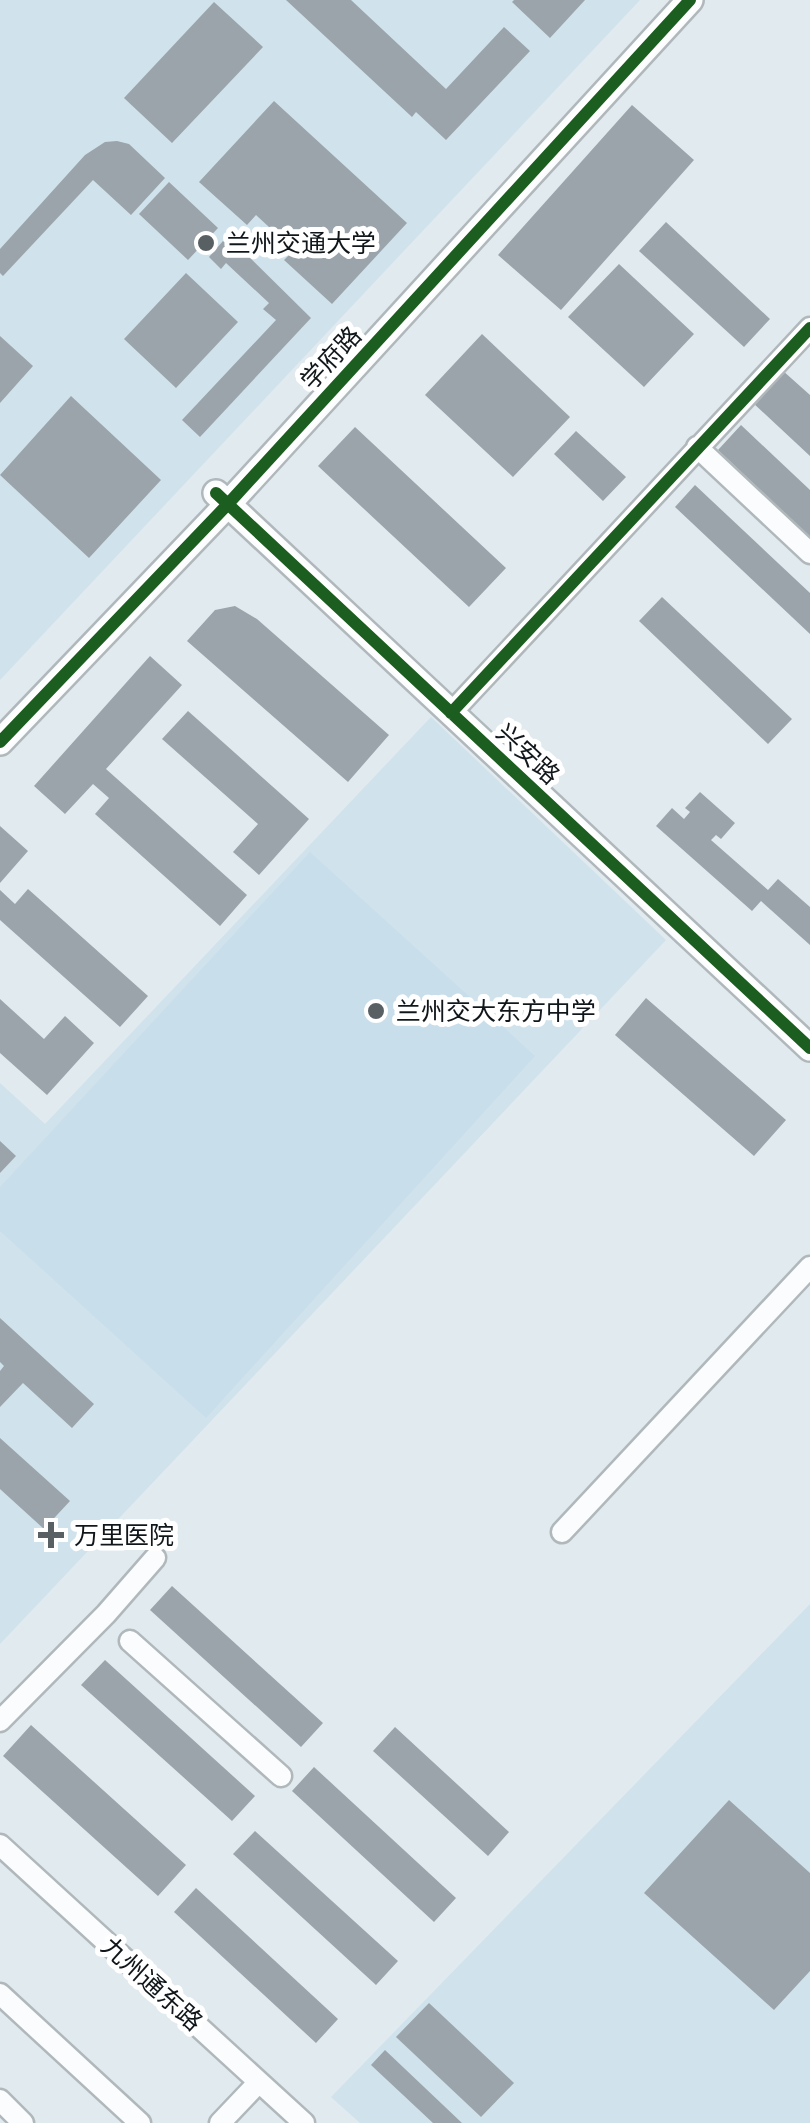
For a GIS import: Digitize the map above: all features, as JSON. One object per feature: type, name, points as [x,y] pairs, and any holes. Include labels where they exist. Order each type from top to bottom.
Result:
[{"type":"street","name":"学府路","points":[[0,742],[669,0]]},
{"type":"street","name":"学府路","points":[[0,720],[222,499],[690,0]]},
{"type":"street","points":[[451,713],[810,328]]},
{"type":"street","points":[[697,447],[810,553]]},
{"type":"street","name":"兴安路","points":[[222,499],[810,1048]]},
{"type":"street","points":[[562,1532],[810,1267]]},
{"type":"street","points":[[0,1721],[106,1614],[155,1558]]},
{"type":"street","points":[[130,1641],[281,1776]]},
{"type":"street","name":"九州通东路","points":[[0,1845],[304,2123]]},
{"type":"street","points":[[0,1994],[140,2123]]},
{"type":"street","points":[[220,2123],[259,2082]]},
{"type":"street","points":[[0,2100],[23,2123]]},
{"type":"shaded area","name":"兰州交通大学","points":[[0,0],[640,0],[0,680]]},
{"type":"shaded area","name":"兰州交大东方中学","points":[[431,717],[666,940],[0,1644],[0,1083],[45,1124]]},
{"type":"shaded area","name":"兰州交大东方中学","points":[[310,852],[535,1056],[206,1418],[0,1231],[0,1187]]},
{"type":"shaded area","points":[[810,1604],[810,2123],[360,2123],[331,2097]]},
{"type":"building","points":[[286,0],[351,0],[446,89],[504,27],[530,51],[446,140],[416,112],[412,117]]},
{"type":"building","points":[[514,0],[585,0],[550,38]]},
{"type":"building","points":[[214,2],[263,47],[172,143],[124,98]]},
{"type":"building","points":[[274,101],[407,223],[332,304],[284,260],[294,250],[256,215],[247,225],[199,182]]},
{"type":"building","points":[[632,105],[694,160],[561,310],[498,255]]},
{"type":"building","points":[[105,142],[129,144],[165,178],[131,215],[93,180],[3,276],[0,249],[85,155]]},
{"type":"building","points":[[169,182],[218,228],[188,260],[139,214]]},
{"type":"building","points":[[666,222],[770,319],[744,347],[639,251]]},
{"type":"building","points":[[223,241],[228,246],[233,241],[311,318],[200,437],[182,420],[276,320],[263,309],[269,303],[226,263],[221,269],[209,257]]},
{"type":"building","points":[[619,264],[694,334],[644,387],[568,317]]},
{"type":"building","points":[[186,273],[238,322],[176,388],[124,339]]},
{"type":"building","points":[[482,334],[570,417],[513,477],[425,395]]},
{"type":"building","points":[[0,336],[33,366],[0,403]]},
{"type":"building","points":[[782,370],[810,395],[810,456],[752,402]]},
{"type":"building","points":[[71,396],[161,480],[89,558],[0,475]]},
{"type":"building","points":[[741,425],[810,490],[810,537],[718,450]]},
{"type":"building","points":[[355,427],[506,568],[469,607],[318,466]]},
{"type":"building","points":[[576,431],[626,477],[603,501],[554,454]]},
{"type":"building","points":[[695,485],[810,593],[810,634],[675,507]]},
{"type":"building","points":[[662,597],[792,719],[768,744],[639,621]]},
{"type":"building","points":[[235,606],[257,619],[389,735],[348,782],[187,641],[215,610]]},
{"type":"building","points":[[150,656],[182,685],[106,769],[247,895],[220,926],[95,814],[109,798],[93,784],[65,814],[34,786]]},
{"type":"building","points":[[188,711],[309,819],[259,875],[233,852],[258,824],[162,739]]},
{"type":"building","points":[[700,792],[735,823],[721,839],[716,835],[711,840],[768,890],[778,879],[810,907],[810,945],[761,901],[752,911],[656,826],[672,808],[684,819],[690,812],[685,808]]},
{"type":"building","points":[[0,826],[28,851],[0,883]]},
{"type":"building","points":[[28,889],[148,996],[120,1027],[0,920],[0,890],[15,904]]},
{"type":"building","points":[[646,998],[786,1120],[754,1156],[615,1035]]},
{"type":"building","points":[[0,999],[44,1039],[65,1016],[94,1043],[47,1095],[0,1053]]},
{"type":"building","points":[[0,1141],[16,1156],[0,1173]]},
{"type":"building","points":[[0,1318],[94,1404],[72,1428],[23,1383],[0,1407],[0,1371],[4,1366],[0,1362]]},
{"type":"building","points":[[0,1438],[70,1501],[44,1529],[0,1489]]},
{"type":"building","points":[[172,1586],[323,1723],[301,1747],[150,1610]]},
{"type":"building","points":[[105,1660],[255,1796],[232,1821],[81,1685]]},
{"type":"building","points":[[31,1725],[186,1865],[158,1896],[3,1756]]},
{"type":"building","points":[[395,1727],[509,1832],[488,1856],[373,1751]]},
{"type":"building","points":[[314,1767],[456,1898],[434,1922],[292,1791]]},
{"type":"building","points":[[729,1800],[810,1873],[810,1971],[774,2010],[644,1893]]},
{"type":"building","points":[[255,1831],[398,1961],[376,1985],[233,1854]]},
{"type":"building","points":[[196,1888],[338,2019],[316,2043],[174,1912]]},
{"type":"building","points":[[429,2003],[514,2083],[481,2117],[396,2037]]},
{"type":"building","points":[[385,2050],[462,2123],[433,2123],[371,2065]]},
{"type":"cycle path","points":[[0,742],[228,504],[690,0]]},
{"type":"cycle path","points":[[451,713],[810,328]]},
{"type":"cycle path","points":[[216,493],[810,1048]]},
{"type":"place","name":"兰州交通大学","points":[[206,243]]},
{"type":"place","name":"兰州交大东方中学","points":[[376,1011]]},
{"type":"place","name":"万里医院","points":[[51,1535]]}]
